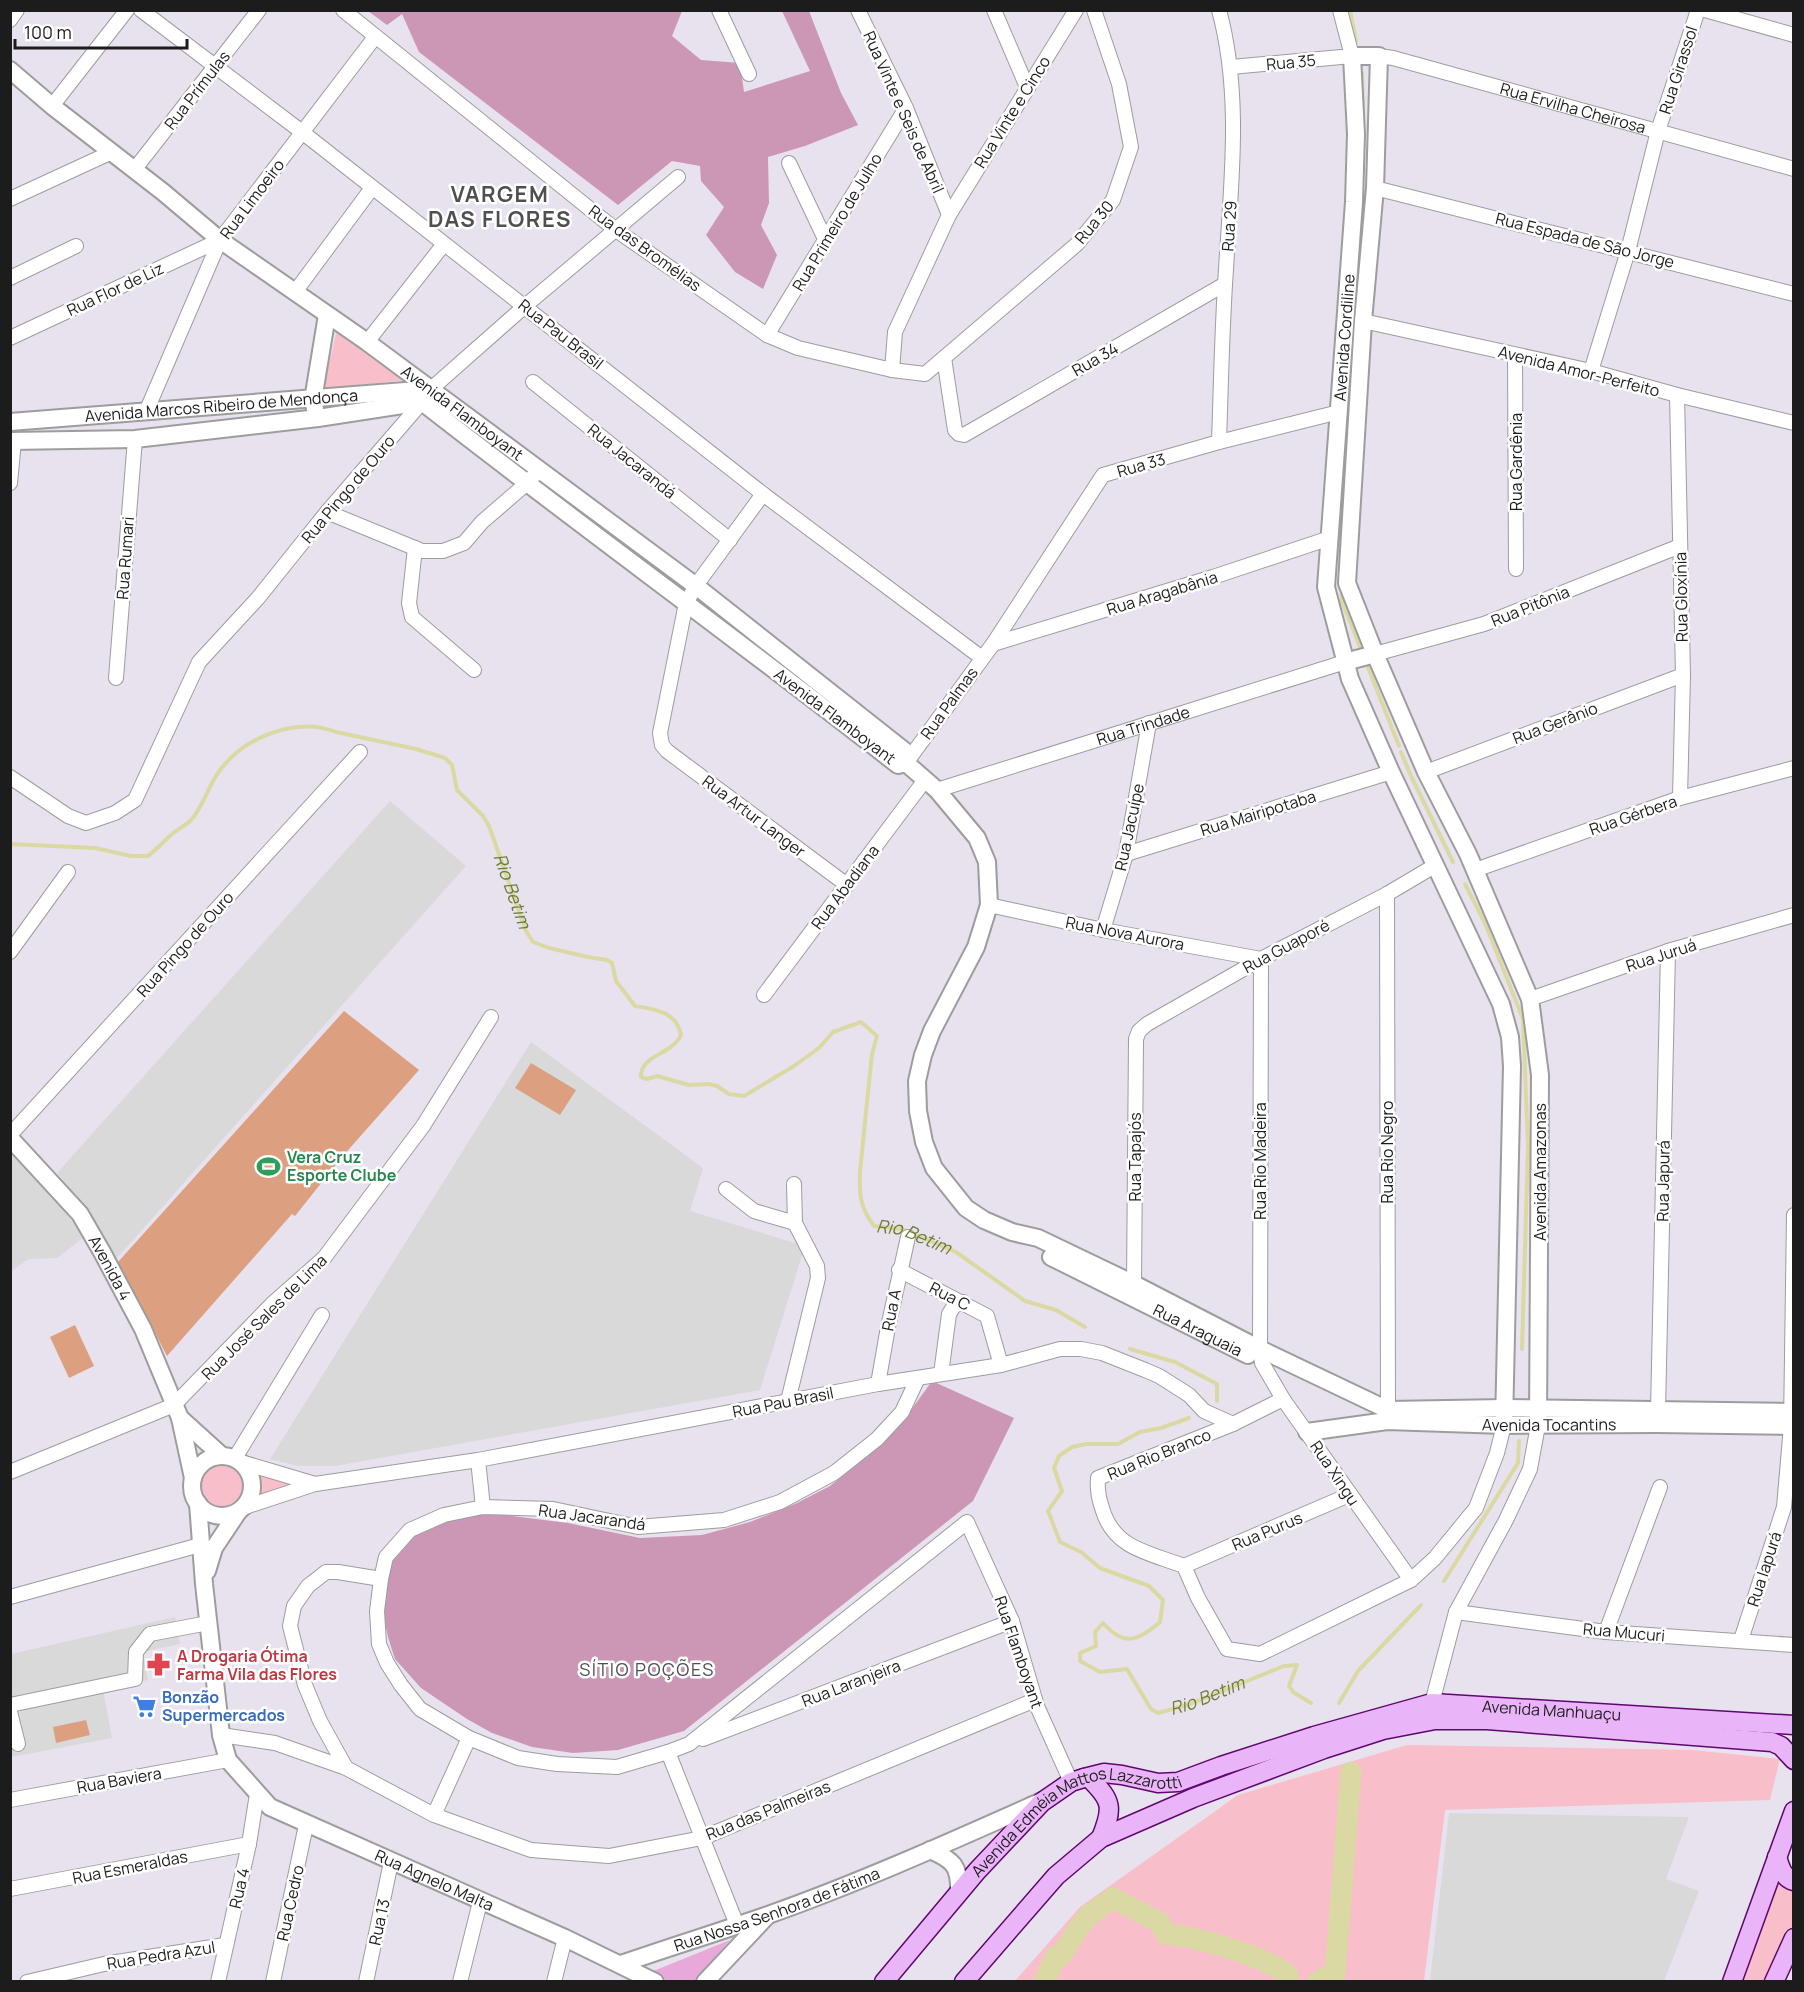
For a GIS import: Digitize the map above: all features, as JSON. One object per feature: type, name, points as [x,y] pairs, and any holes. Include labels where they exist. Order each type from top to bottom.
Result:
[{"type":"main road","name":"Avenida Manhuaçu","points":[[1319,1742],[1380,1724],[1432,1703],[1794,1725]]},
{"type":"main road","name":"Avenida Manhuaçu","points":[[1380,1724],[1435,1720],[1487,1720],[1772,1742],[1781,1746],[1794,1760]]},
{"type":"main road","name":"Avenida Edméia Mattos Lazzarotti","points":[[890,1978],[959,1892],[1028,1816],[1047,1799],[1078,1780],[1104,1773],[1158,1783],[1178,1782],[1221,1766],[1319,1742]]},
{"type":"main road","name":"Avenida Edméia Mattos Lazzarotti","points":[[964,1982],[1056,1876],[1101,1838],[1319,1742]]},
{"type":"main road","points":[[1078,1780],[1089,1778],[1103,1792],[1108,1802],[1110,1811],[1101,1838]]},
{"type":"main road","points":[[1732,1982],[1794,1810]]},
{"type":"main road","points":[[1777,1857],[1783,1874],[1789,1880],[1794,1881]]},
{"type":"main road","points":[[1774,1982],[1788,1966],[1794,1938]]},
{"type":"street","points":[[10,20],[17,10]]},
{"type":"street","points":[[52,106],[127,10]]},
{"type":"street","name":"Rua Pau Brasil","points":[[141,10],[302,132],[763,494],[982,658]]},
{"type":"street","name":"Rua Prímulas","points":[[134,170],[259,10]]},
{"type":"street","name":"Rua das Bromélias","points":[[343,10],[616,230],[767,335],[798,348],[892,370],[925,374]]},
{"type":"street","points":[[719,10],[749,74]]},
{"type":"street","name":"Rua Vinte e Seis de Abril","points":[[858,10],[906,108],[949,214]]},
{"type":"street","points":[[994,10],[1028,87]]},
{"type":"street","name":"Rua Vinte e Cinco","points":[[892,370],[895,332],[949,214],[1076,10]]},
{"type":"street","name":"Rua 30","points":[[925,374],[1077,244],[1113,200],[1131,147],[1119,84],[1094,10]]},
{"type":"street","name":"Rua 29","points":[[1219,10],[1231,68],[1233,158],[1219,442]]},
{"type":"street","name":"Avenida Cordiline","points":[[1340,10],[1352,56],[1356,134],[1354,202],[1326,586],[1348,661]]},
{"type":"street","name":"Rua Girassol","points":[[1591,371],[1628,251],[1658,131],[1698,10]]},
{"type":"street","points":[[1705,10],[1794,35]]},
{"type":"street","name":"Rua Limoeiro","points":[[146,412],[220,240],[375,37]]},
{"type":"street","name":"Rua 35","points":[[1231,68],[1352,56]]},
{"type":"street","name":"Rua Ervilha Cheirosa","points":[[1352,56],[1393,58],[1794,168]]},
{"type":"street","name":"Avenida Cordiline","points":[[1372,654],[1347,583],[1363,321],[1375,188],[1379,56]]},
{"type":"street","name":"Avenida Flamboyant","points":[[10,70],[220,240],[367,342],[526,484],[898,765],[906,763]]},
{"type":"street","name":"Rua Primeiro de Julho","points":[[767,335],[906,108]]},
{"type":"street","points":[[10,199],[112,152]]},
{"type":"street","points":[[789,163],[826,241]]},
{"type":"street","name":"Rua Pingo de Ouro","points":[[10,777],[68,816],[86,823],[115,813],[135,800],[199,662],[258,598],[327,512],[426,396],[525,306],[678,177]]},
{"type":"street","points":[[295,292],[372,188]]},
{"type":"street","name":"Rua Espada de São Jorge","points":[[1375,188],[1794,294]]},
{"type":"street","name":"Rua Flor de Liz","points":[[10,338],[220,240]]},
{"type":"street","points":[[367,342],[444,244]]},
{"type":"street","points":[[10,278],[76,246]]},
{"type":"street","name":"Rua 34","points":[[944,358],[955,430],[964,435],[1225,284]]},
{"type":"street","points":[[318,418],[313,400],[327,315]]},
{"type":"street","name":"Avenida Amor-Perfeito","points":[[1363,321],[1591,371],[1677,395],[1794,423]]},
{"type":"street","name":"Rua Gardênia","points":[[1515,355],[1516,569]]},
{"type":"street","name":"Rua Jacarandá","points":[[533,382],[730,540]]},
{"type":"street","name":"Rua Gloxínia","points":[[1677,395],[1683,675],[1680,798]]},
{"type":"street","name":"Avenida Flamboyant","points":[[426,396],[539,470],[696,586],[906,753],[906,763],[931,785],[977,838],[987,862],[989,905],[976,947],[932,1031],[923,1055],[918,1081],[918,1112],[924,1142]]},
{"type":"street","name":"Avenida Marcos Ribeiro de Mendonça","points":[[10,422],[313,400],[426,396]]},
{"type":"street","name":"Avenida Marcos Ribeiro de Mendonça","points":[[12,441],[135,439],[318,418],[426,396]]},
{"type":"street","name":"Rua 33","points":[[993,644],[1103,476],[1219,442],[1339,412]]},
{"type":"street","name":"Rua Rumari","points":[[116,678],[135,439]]},
{"type":"street","points":[[10,483],[12,441]]},
{"type":"street","points":[[327,512],[422,551],[443,551],[464,543],[482,522],[539,470]]},
{"type":"street","points":[[686,603],[763,494]]},
{"type":"street","name":"Rua Aragabânia","points":[[993,644],[1213,577],[1330,537]]},
{"type":"street","name":"Rua Pitônia","points":[[1372,654],[1484,624],[1680,546]]},
{"type":"street","points":[[415,548],[409,603],[412,617],[474,670]]},
{"type":"street","name":"Rua Artur Langer","points":[[686,603],[660,733],[662,746],[847,885]]},
{"type":"street","name":"Rua Palmas","points":[[906,763],[993,644]]},
{"type":"street","points":[[1348,661],[1372,654]]},
{"type":"street","name":"Avenida Amazonas","points":[[1372,654],[1426,772],[1475,870],[1530,999],[1540,1075],[1538,1417],[1530,1469],[1506,1520],[1456,1612],[1432,1703]]},
{"type":"street","name":"Avenida Amazonas","points":[[1348,661],[1350,679],[1391,772],[1502,1004],[1510,1037],[1512,1066],[1504,1425],[1497,1454],[1476,1508],[1435,1558],[1411,1580]]},
{"type":"street","name":"Rua Trindade","points":[[931,785],[1149,723],[1348,661]]},
{"type":"street","name":"Rua Gerânio","points":[[1426,772],[1683,675]]},
{"type":"street","name":"Rua Jacuípe","points":[[1103,930],[1126,854],[1149,723]]},
{"type":"street","name":"Rua Pingo de Ouro","points":[[10,1137],[360,752]]},
{"type":"street","name":"Rua Gérbera","points":[[1475,870],[1680,798],[1794,768]]},
{"type":"street","name":"Rua Mairipotaba","points":[[1126,854],[1391,772]]},
{"type":"street","name":"Rua Abadiana","points":[[764,995],[847,885],[931,785]]},
{"type":"street","name":"Rua Guaporé","points":[[1139,1031],[1147,1024],[1261,959],[1387,894],[1436,865]]},
{"type":"street","points":[[10,952],[68,872]]},
{"type":"street","name":"Rua Rio Negro","points":[[1387,894],[1387,1415]]},
{"type":"street","name":"Rua Nova Aurora","points":[[989,905],[1103,930],[1261,959]]},
{"type":"street","name":"Rua Juruá","points":[[1530,999],[1668,951],[1794,915]]},
{"type":"street","name":"Rua Japurá","points":[[1658,1411],[1668,951]]},
{"type":"street","name":"Rua Rio Madeira","points":[[1261,959],[1261,1356]]},
{"type":"street","name":"Rua José Sales de Lima","points":[[177,1412],[272,1304],[324,1258],[423,1126],[491,1017]]},
{"type":"street","name":"Rua Tapajós","points":[[1134,1284],[1136,1039],[1139,1031]]},
{"type":"street","name":"Avenida 4","points":[[10,1137],[84,1220],[143,1329],[177,1412],[193,1478]]},
{"type":"street","name":"Rua Araguaia","points":[[924,1142],[934,1168],[966,1208],[984,1220],[1012,1232],[1038,1238],[1134,1284],[1261,1356]]},
{"type":"street","points":[[788,1401],[818,1278],[817,1266],[795,1223],[794,1184]]},
{"type":"street","points":[[726,1189],[754,1211],[795,1223]]},
{"type":"street","name":"Rua Iapurá","points":[[1741,1640],[1784,1507],[1792,1420],[1794,1215]]},
{"type":"street","name":"Rua Araguaia","points":[[1012,1232],[1033,1248],[1387,1415]]},
{"type":"street","name":"Rua A","points":[[878,1384],[899,1270],[908,1237]]},
{"type":"street","name":"Rua C","points":[[899,1270],[987,1316],[1002,1365]]},
{"type":"street","points":[[941,1374],[949,1314],[954,1306],[963,1302]]},
{"type":"street","points":[[232,1459],[322,1315]]},
{"type":"street","name":"Rua Pau Brasil","points":[[240,1510],[315,1484],[478,1460],[878,1384],[917,1380],[1002,1365],[1060,1349],[1081,1349],[1102,1353],[1160,1376],[1189,1395],[1204,1411],[1233,1424]]},
{"type":"street","name":"Rua Xingu","points":[[1261,1356],[1283,1398],[1349,1496],[1411,1580]]},
{"type":"street","name":"Rua Jacarandá","points":[[917,1380],[902,1413],[877,1439],[834,1473],[780,1502],[724,1520],[638,1527],[553,1509],[483,1507],[444,1515],[410,1530],[386,1557],[377,1611],[379,1644],[387,1663],[420,1709],[469,1738],[518,1758],[557,1764],[617,1767],[689,1744],[967,1522]]},
{"type":"street","name":"Rua Rio Branco","points":[[1184,1566],[1132,1547],[1118,1538],[1107,1525],[1097,1493],[1098,1478],[1233,1424],[1283,1398]]},
{"type":"street","name":"Avenida Tocantins","points":[[1307,1432],[1387,1415],[1505,1408],[1538,1417],[1657,1424],[1792,1420]]},
{"type":"street","name":"Avenida Tocantins","points":[[1387,1415],[1504,1425],[1538,1417],[1658,1411],[1792,1420]]},
{"type":"street","points":[[10,1472],[177,1412]]},
{"type":"street","name":"Avenida 4","points":[[177,1412],[232,1459]]},
{"type":"street","points":[[10,1597],[201,1545],[215,1540],[248,1501],[253,1484],[247,1468],[232,1459],[205,1461],[193,1478],[193,1493],[198,1503],[201,1545],[204,1584],[221,1735],[228,1760]]},
{"type":"street","name":"Rua Pau Brasil","points":[[232,1459],[315,1484]]},
{"type":"street","points":[[478,1460],[483,1507]]},
{"type":"street","points":[[1606,1632],[1660,1487]]},
{"type":"street","name":"Rua Purus","points":[[1184,1566],[1349,1496]]},
{"type":"street","points":[[198,1503],[210,1513],[219,1516],[240,1510]]},
{"type":"street","name":"Rua Flamboyant","points":[[967,1522],[1012,1621],[1035,1700],[1078,1780]]},
{"type":"street","points":[[204,1584],[211,1556],[221,1534]]},
{"type":"street","points":[[1184,1566],[1198,1598],[1227,1648],[1260,1654],[1411,1580]]},
{"type":"street","points":[[346,1768],[320,1721],[305,1685],[290,1626],[294,1606],[308,1586],[326,1572],[381,1579]]},
{"type":"street","name":"Rua Mucuri","points":[[1456,1612],[1606,1632],[1794,1645]]},
{"type":"street","name":"Rua Laranjeira","points":[[689,1744],[1012,1621]]},
{"type":"street","points":[[10,1705],[135,1679],[136,1652],[150,1634],[208,1623]]},
{"type":"street","name":"Rua das Palmeiras","points":[[221,1735],[275,1743],[346,1768],[434,1815],[531,1850],[609,1856],[702,1838],[1035,1700]]},
{"type":"street","points":[[10,1712],[18,1744]]},
{"type":"street","points":[[434,1815],[469,1738]]},
{"type":"street","points":[[668,1752],[737,1925]]},
{"type":"street","name":"Rua Agnelo Malta","points":[[228,1760],[270,1807],[306,1825],[565,1938],[655,1982]]},
{"type":"street","name":"Rua Baviera","points":[[10,1800],[228,1760]]},
{"type":"street","name":"Rua 4","points":[[218,1982],[249,1845],[257,1794]]},
{"type":"street","name":"Rua Nossa Senhora de Fátima","points":[[621,1964],[767,1915],[930,1850],[1047,1799]]},
{"type":"street","name":"Rua Cedro","points":[[273,1982],[306,1825]]},
{"type":"street","name":"Rua Esmeraldas","points":[[10,1889],[249,1845]]},
{"type":"street","points":[[930,1850],[949,1859],[956,1867],[960,1879],[959,1892]]},
{"type":"street","name":"Rua 13","points":[[366,1982],[392,1862]]},
{"type":"street","points":[[460,1982],[480,1902]]},
{"type":"street","points":[[705,1982],[767,1915]]},
{"type":"street","points":[[554,1982],[565,1938]]},
{"type":"street","name":"Rua Pedra Azul","points":[[27,1982],[104,1964],[225,1945]]},
{"type":"shaded area","points":[[368,11],[682,11],[672,36],[701,60],[740,63],[744,92],[810,71],[782,11],[809,11],[841,93],[858,125],[805,146],[768,157],[769,203],[761,225],[777,255],[763,289],[735,272],[706,235],[724,207],[701,181],[700,166],[672,161],[618,205],[419,52],[402,14],[387,25]]},
{"type":"shaded area","points":[[337,330],[406,380],[323,389]]},
{"type":"shaded area","points":[[390,801],[466,866],[117,1258],[57,1173]]},
{"type":"shaded area","name":"Vera Cruz Esporte Clube","points":[[344,1011],[419,1070],[342,1157],[295,1216],[292,1214],[167,1356],[118,1262]]},
{"type":"shaded area","points":[[531,1042],[703,1168],[690,1211],[805,1246],[760,1390],[335,1466],[298,1466],[270,1459]]},
{"type":"shaded area","points":[[531,1063],[576,1090],[560,1115],[515,1088]]},
{"type":"shaded area","points":[[11,1151],[47,1189],[84,1237],[57,1258],[29,1259],[11,1271]]},
{"type":"shaded area","points":[[75,1325],[94,1366],[69,1378],[50,1337]]},
{"type":"shaded area","points":[[932,1381],[1014,1418],[973,1501],[684,1731],[618,1750],[573,1753],[532,1747],[492,1733],[467,1719],[421,1688],[395,1659],[384,1618],[384,1595],[392,1558],[405,1542],[425,1528],[452,1518],[487,1513],[568,1523],[640,1538],[702,1535],[750,1522],[797,1503],[830,1486],[874,1451],[901,1424]]},
{"type":"shaded area","points":[[222,1463],[238,1470],[245,1486],[238,1502],[222,1509],[206,1502],[199,1486],[206,1470]]},
{"type":"shaded area","points":[[255,1473],[299,1485],[255,1500],[259,1486]]},
{"type":"shaded area","points":[[175,1617],[180,1644],[142,1652],[148,1680],[103,1690],[112,1738],[11,1757],[11,1654]]},
{"type":"shaded area","points":[[86,1720],[90,1735],[56,1743],[53,1727]]},
{"type":"shaded area","points":[[1407,1745],[1692,1750],[1780,1759],[1770,1800],[1445,1810],[1424,1981],[1015,1981],[1080,1907],[1238,1795]]},
{"type":"shaded area","points":[[1449,1813],[1689,1817],[1666,1879],[1699,1891],[1664,1981],[1430,1981]]},
{"type":"shaded area","points":[[1776,1882],[1793,1889],[1793,1924],[1767,1981],[1739,1982]]},
{"type":"shaded area","points":[[730,1940],[695,1981],[668,1981],[651,1972]]},
{"type":"waterway","points":[[1350,10],[1356,41]]},
{"type":"waterway","points":[[1362,73],[1363,114]]},
{"type":"waterway","points":[[1356,282],[1362,230],[1362,200]]},
{"type":"waterway","points":[[1340,566],[1341,496]]},
{"type":"waterway","points":[[1342,589],[1342,601],[1362,652]]},
{"type":"waterway","points":[[1366,662],[1399,746]]},
{"type":"waterway","name":"Rio Betim","points":[[10,844],[95,848],[131,856],[148,856],[191,820],[214,779],[228,761],[255,740],[287,729],[320,728],[416,749],[445,758],[452,765],[457,790],[483,816],[489,826],[526,931],[533,942],[549,948],[607,960],[612,963],[616,981],[635,1006],[664,1013],[679,1027],[681,1035],[677,1042],[651,1059],[642,1070],[641,1077],[647,1079],[657,1076],[689,1085],[709,1084],[729,1094],[744,1096],[794,1066],[819,1048],[833,1032],[861,1022],[877,1036],[872,1054],[860,1171],[860,1194],[863,1207],[874,1226],[902,1229],[956,1252],[1025,1301],[1056,1310],[1085,1327]]},
{"type":"waterway","points":[[1401,752],[1453,862]]},
{"type":"waterway","points":[[1465,884],[1485,923],[1523,1019],[1528,1147],[1522,1349]]},
{"type":"waterway","name":"Rio Betim","points":[[1130,1349],[1175,1362],[1217,1384],[1217,1401]]},
{"type":"waterway","name":"Rio Betim","points":[[1189,1418],[1161,1428],[1140,1432],[1118,1444],[1086,1444],[1072,1447],[1059,1456],[1054,1468],[1062,1491],[1048,1511],[1060,1542],[1081,1552],[1100,1568],[1149,1586],[1163,1600],[1160,1622],[1138,1637],[1131,1639],[1118,1636],[1103,1623],[1095,1632],[1096,1646],[1080,1653],[1080,1661],[1100,1672],[1127,1669],[1151,1709],[1158,1713],[1190,1704],[1284,1666],[1297,1665],[1289,1686],[1293,1692],[1311,1703]]},
{"type":"waterway","points":[[1444,1581],[1518,1463],[1519,1441]]},
{"type":"waterway","points":[[1339,1703],[1358,1671],[1421,1605]]},
{"type":"waterway","name":"Rio Betim","points":[[1317,1982],[1335,1973],[1351,1772]]},
{"type":"waterway","name":"Rio Betim","points":[[1044,1982],[1056,1956],[1061,1956],[1090,1914],[1113,1898],[1159,1922],[1166,1934],[1212,1943],[1264,1961],[1288,1975],[1286,1981],[1288,1982]]},
{"type":"place","name":"Vera Cruz Esporte Clube","points":[[269,1166]]},
{"type":"place","name":"A Drogaria Ótima Farma Vila das Flores","points":[[159,1665]]},
{"type":"place","name":"Bonzão Supermercados","points":[[144,1706]]},
{"type":"district","name":"VARGEM DAS FLORES","points":[[500,206]]},
{"type":"district","name":"SÍTIO POÇÕES","points":[[647,1670]]}]
